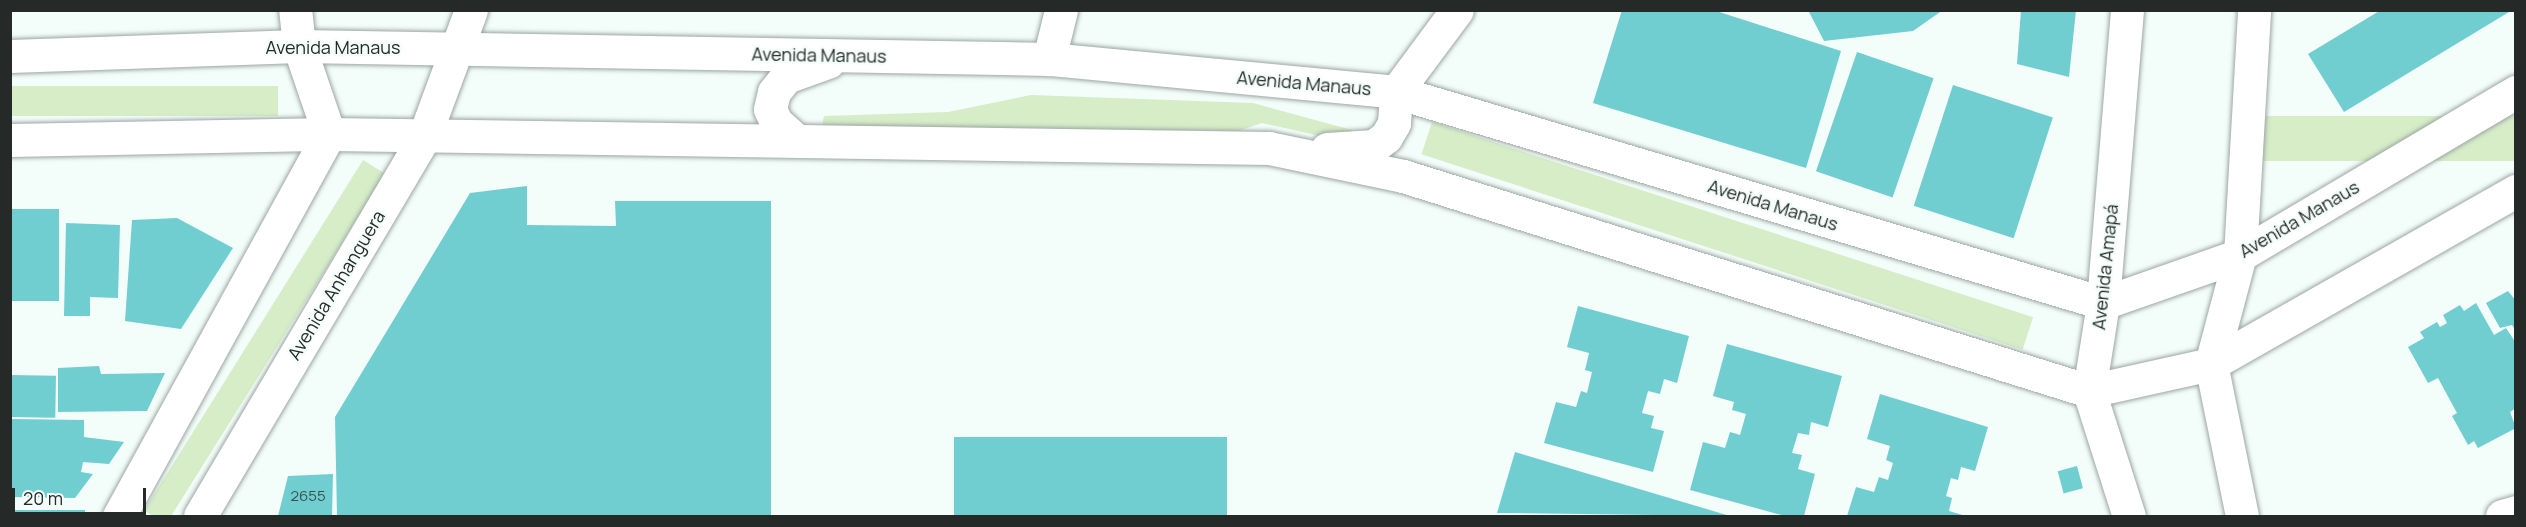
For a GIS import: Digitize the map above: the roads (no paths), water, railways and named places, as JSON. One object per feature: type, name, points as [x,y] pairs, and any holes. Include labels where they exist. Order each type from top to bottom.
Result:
[{"type":"street","points":[[119,516],[329,134],[299,46],[295,10]]},
{"type":"street","name":"Avenida Anhanguera","points":[[200,516],[424,137],[460,48],[471,10]]},
{"type":"street","points":[[1049,59],[1061,10]]},
{"type":"street","points":[[10,140],[329,134],[1353,150],[1374,146],[1386,137],[1394,123],[1396,92],[1457,10]]},
{"type":"street","name":"Avenida Amapá","points":[[2127,10],[2103,303],[2089,391],[2129,516]]},
{"type":"street","points":[[2242,516],[2211,364],[2240,255],[2254,10]]},
{"type":"street","name":"Avenida Manaus","points":[[10,56],[299,46],[1049,59],[1396,92],[2103,303],[2240,255],[2516,92]]},
{"type":"street","points":[[796,140],[776,122],[770,109],[774,92],[786,77],[847,56]]},
{"type":"street","points":[[1269,148],[1403,176],[2089,391],[2211,364],[2516,191]]},
{"type":"street","points":[[2502,516],[2516,512]]}]
